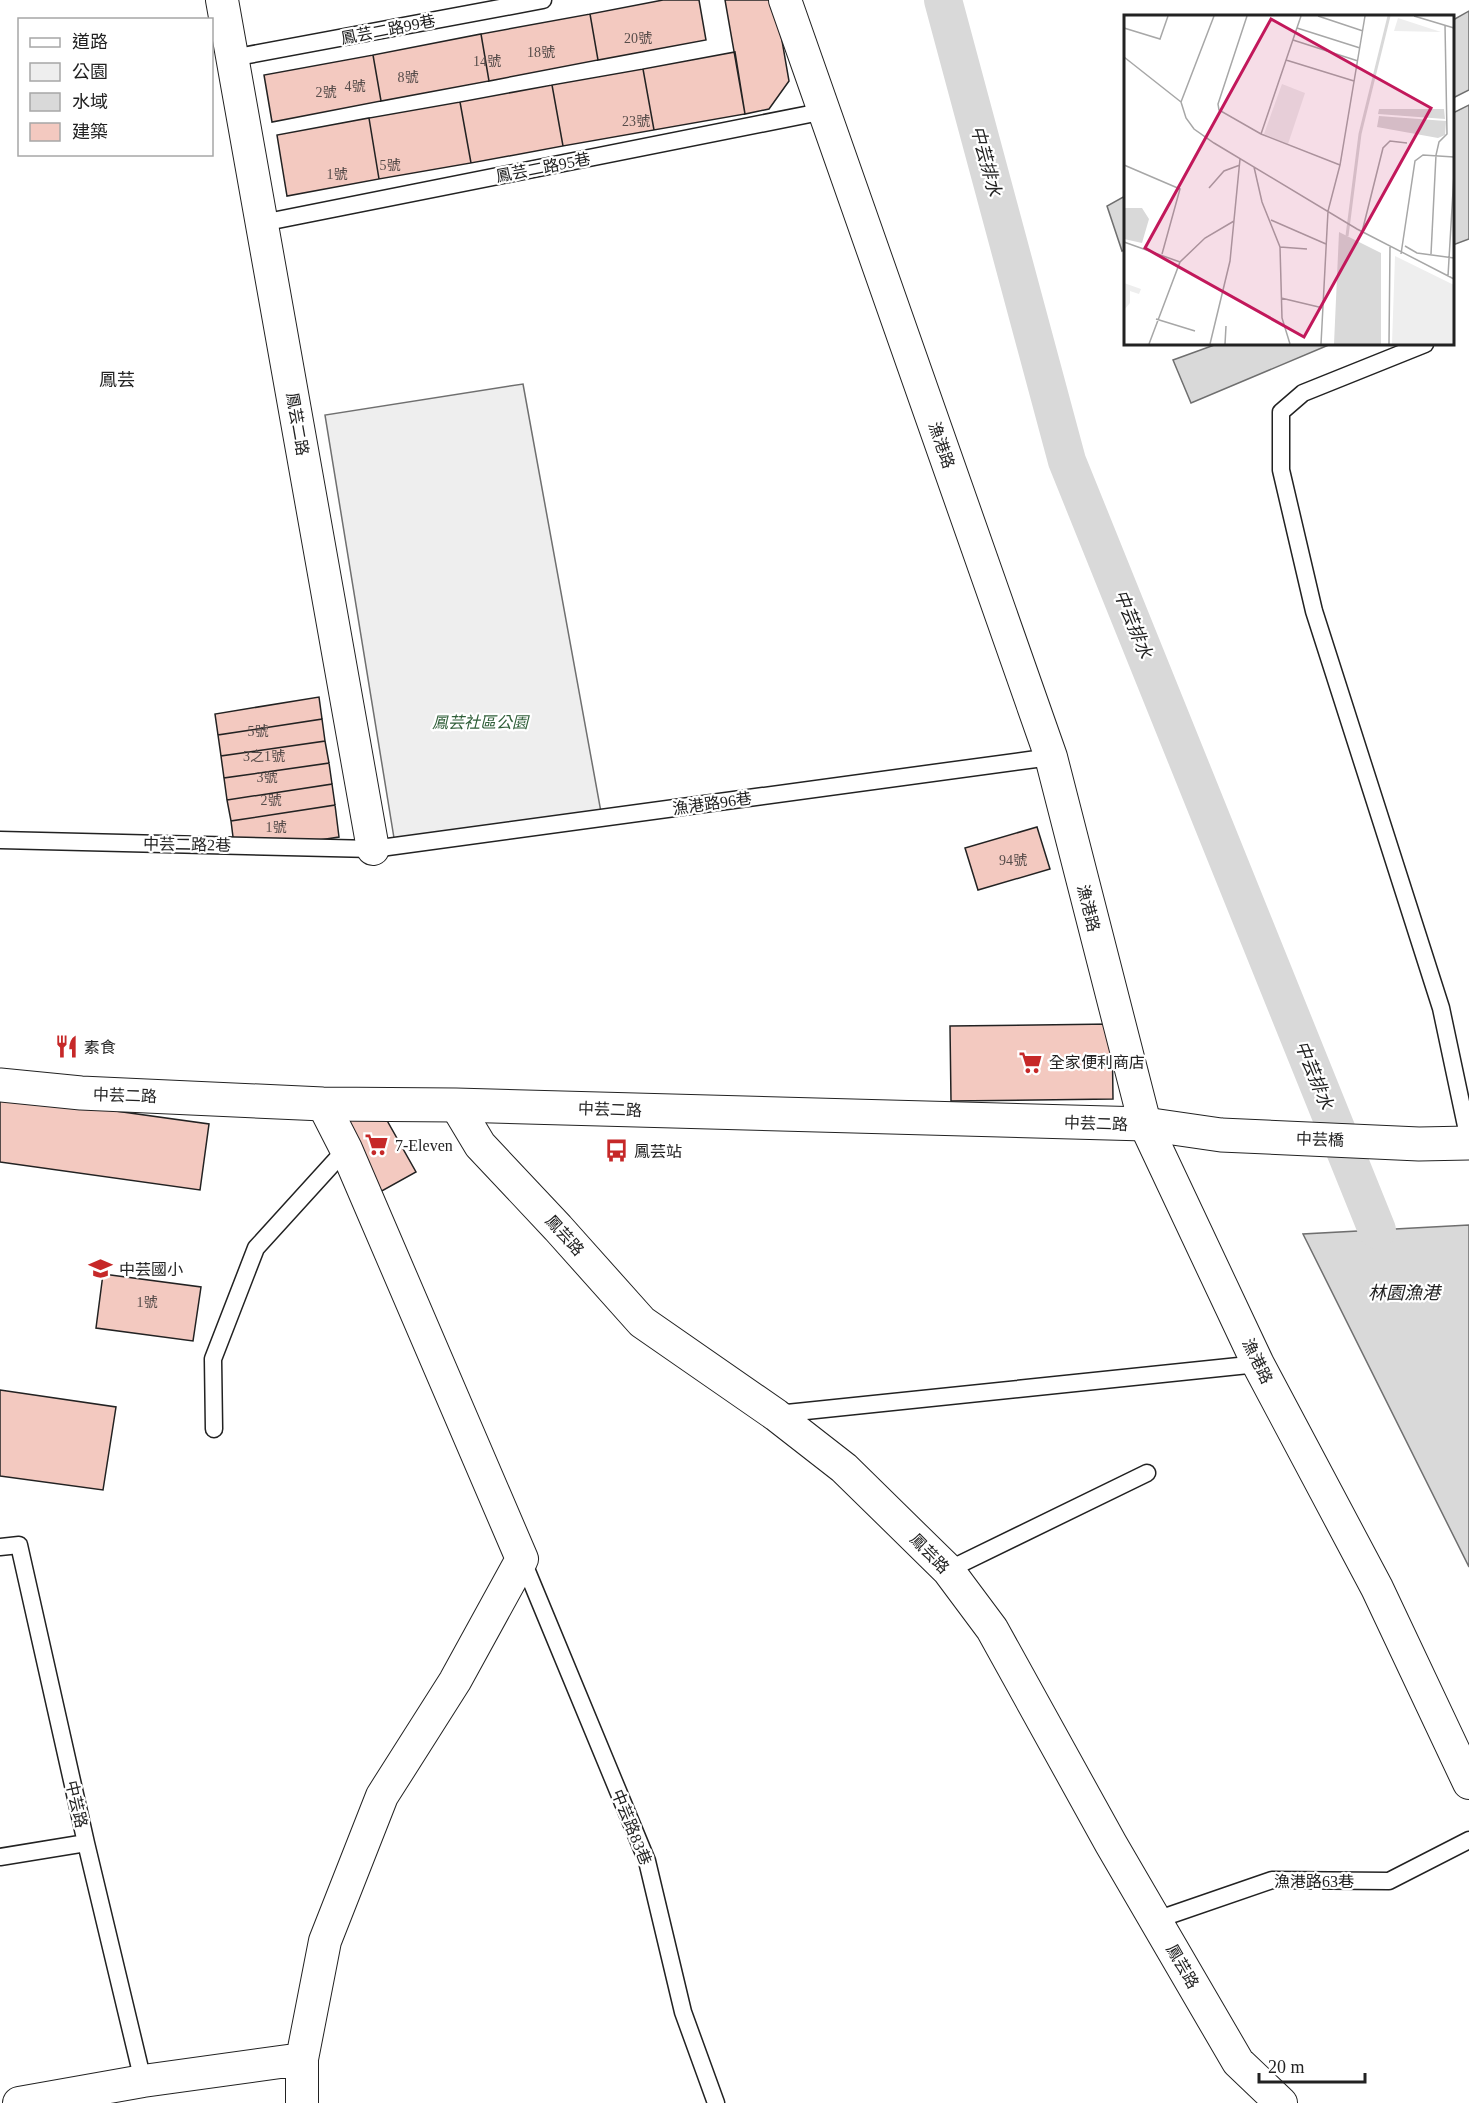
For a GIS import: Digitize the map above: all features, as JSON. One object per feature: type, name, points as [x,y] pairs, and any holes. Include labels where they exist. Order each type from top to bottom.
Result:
[{"type":"street","name":"鳳芸二路","points":[[222,0],[373,849]]},
{"type":"street","name":"漁港路","points":[[786,0],[1051,757],[1145,1124],[1258,1364],[1377,1588],[1469,1783]]},
{"type":"street","name":"中芸二路","points":[[0,1085],[81,1093],[323,1104],[456,1105],[1145,1124],[1221,1135]]},
{"type":"street","points":[[302,2103],[302,2060],[325,1941],[382,1796],[455,1681],[522,1559],[346,1149],[323,1104]]},
{"type":"street","name":"鳳芸路","points":[[456,1105],[480,1145],[642,1322],[776,1414],[844,1468],[948,1570],[992,1629],[1111,1844],[1238,2062],[1281,2103]]},
{"type":"street","name":"中芸橋","points":[[1221,1135],[1419,1144],[1469,1142]]},
{"type":"street","points":[[19,2103],[143,2081],[302,2060]]},
{"type":"lane","name":"鳳芸二路99巷","points":[[232,58],[543,0]]},
{"type":"lane","name":"鳳芸二路95巷","points":[[262,223],[825,111]]},
{"type":"lane","points":[[1423,345],[1303,393],[1281,412],[1281,470],[1314,611],[1441,1008],[1469,1142]]},
{"type":"lane","name":"漁港路96巷","points":[[373,849],[1051,757]]},
{"type":"lane","name":"中芸二路2巷","points":[[0,840],[373,849]]},
{"type":"lane","points":[[213,1429],[213,1359],[256,1248],[346,1149]]},
{"type":"lane","points":[[776,1414],[1258,1364]]},
{"type":"lane","points":[[948,1570],[1147,1473]]},
{"type":"lane","name":"中芸路","points":[[0,1547],[19,1545],[86,1843],[143,2081]]},
{"type":"lane","name":"中芸路83巷","points":[[522,1559],[647,1861],[683,2012],[716,2103]]},
{"type":"lane","name":"漁港路63巷","points":[[1156,1920],[1272,1880],[1389,1881],[1469,1840]]},
{"type":"lane","points":[[0,1857],[86,1843]]},
{"type":"green space","name":"鳳芸社區公園","points":[[523,384],[601,812],[394,838],[325,415]]},
{"type":"water","points":[[1469,11],[1469,90],[1454,98],[1454,19]]},
{"type":"water","points":[[1469,105],[1469,239],[1454,245],[1454,112]]},
{"type":"water","points":[[1124,197],[1124,250],[1122,251],[1107,206]]},
{"type":"water","points":[[1214,345],[1329,345],[1191,403],[1173,360]]},
{"type":"water","name":"林園漁港","points":[[1469,1225],[1469,1567],[1303,1234]]},
{"type":"building","points":[[663,0],[699,0],[706,40],[598,60],[590,14]]},
{"type":"building","points":[[725,0],[775,0],[789,81],[769,109],[745,114]]},
{"type":"building","points":[[590,14],[598,60],[489,81],[481,34]]},
{"type":"building","points":[[481,34],[489,81],[381,101],[373,55]]},
{"type":"building","points":[[735,52],[745,114],[654,130],[643,69]]},
{"type":"building","points":[[373,55],[381,101],[272,122],[264,75]]},
{"type":"building","points":[[643,69],[654,130],[563,146],[552,85]]},
{"type":"building","points":[[552,85],[563,146],[471,163],[460,102]]},
{"type":"building","points":[[460,102],[471,163],[379,179],[369,118]]},
{"type":"building","points":[[369,118],[379,179],[287,196],[277,135]]},
{"type":"building","points":[[319,697],[322,719],[218,735],[215,714]]},
{"type":"building","points":[[322,719],[325,741],[221,756],[218,735]]},
{"type":"building","points":[[325,741],[329,763],[224,778],[221,756]]},
{"type":"building","points":[[329,763],[332,784],[227,800],[224,778]]},
{"type":"building","points":[[332,784],[335,805],[231,821],[227,800]]},
{"type":"building","points":[[335,805],[339,837],[235,853],[231,821]]},
{"type":"building","points":[[1037,827],[1050,869],[978,890],[965,848]]},
{"type":"building","name":"全家便利商店","points":[[1112,1024],[1113,1099],[951,1101],[950,1026]]},
{"type":"building","points":[[0,1095],[209,1124],[200,1190],[0,1162]]},
{"type":"building","name":"7-Eleven","points":[[339,1117],[385,1117],[416,1172],[380,1192]]},
{"type":"building","points":[[103,1274],[201,1287],[193,1341],[96,1328]]},
{"type":"building","points":[[0,1390],[116,1407],[103,1490],[0,1476]]},
{"type":"waterway","name":"中芸排水","points":[[943,0],[1067,461],[1377,1230]]},
{"type":"place","name":"素食","points":[[66,1047]]},
{"type":"place","name":"全家便利商店","points":[[1031,1062]]},
{"type":"place","name":"7-Eleven","points":[[377,1145]]},
{"type":"place","name":"鳳芸站","points":[[616,1151]]},
{"type":"place","name":"中芸國小","points":[[101,1269]]},
{"type":"district","name":"鳳芸","points":[[117,380]]}]
